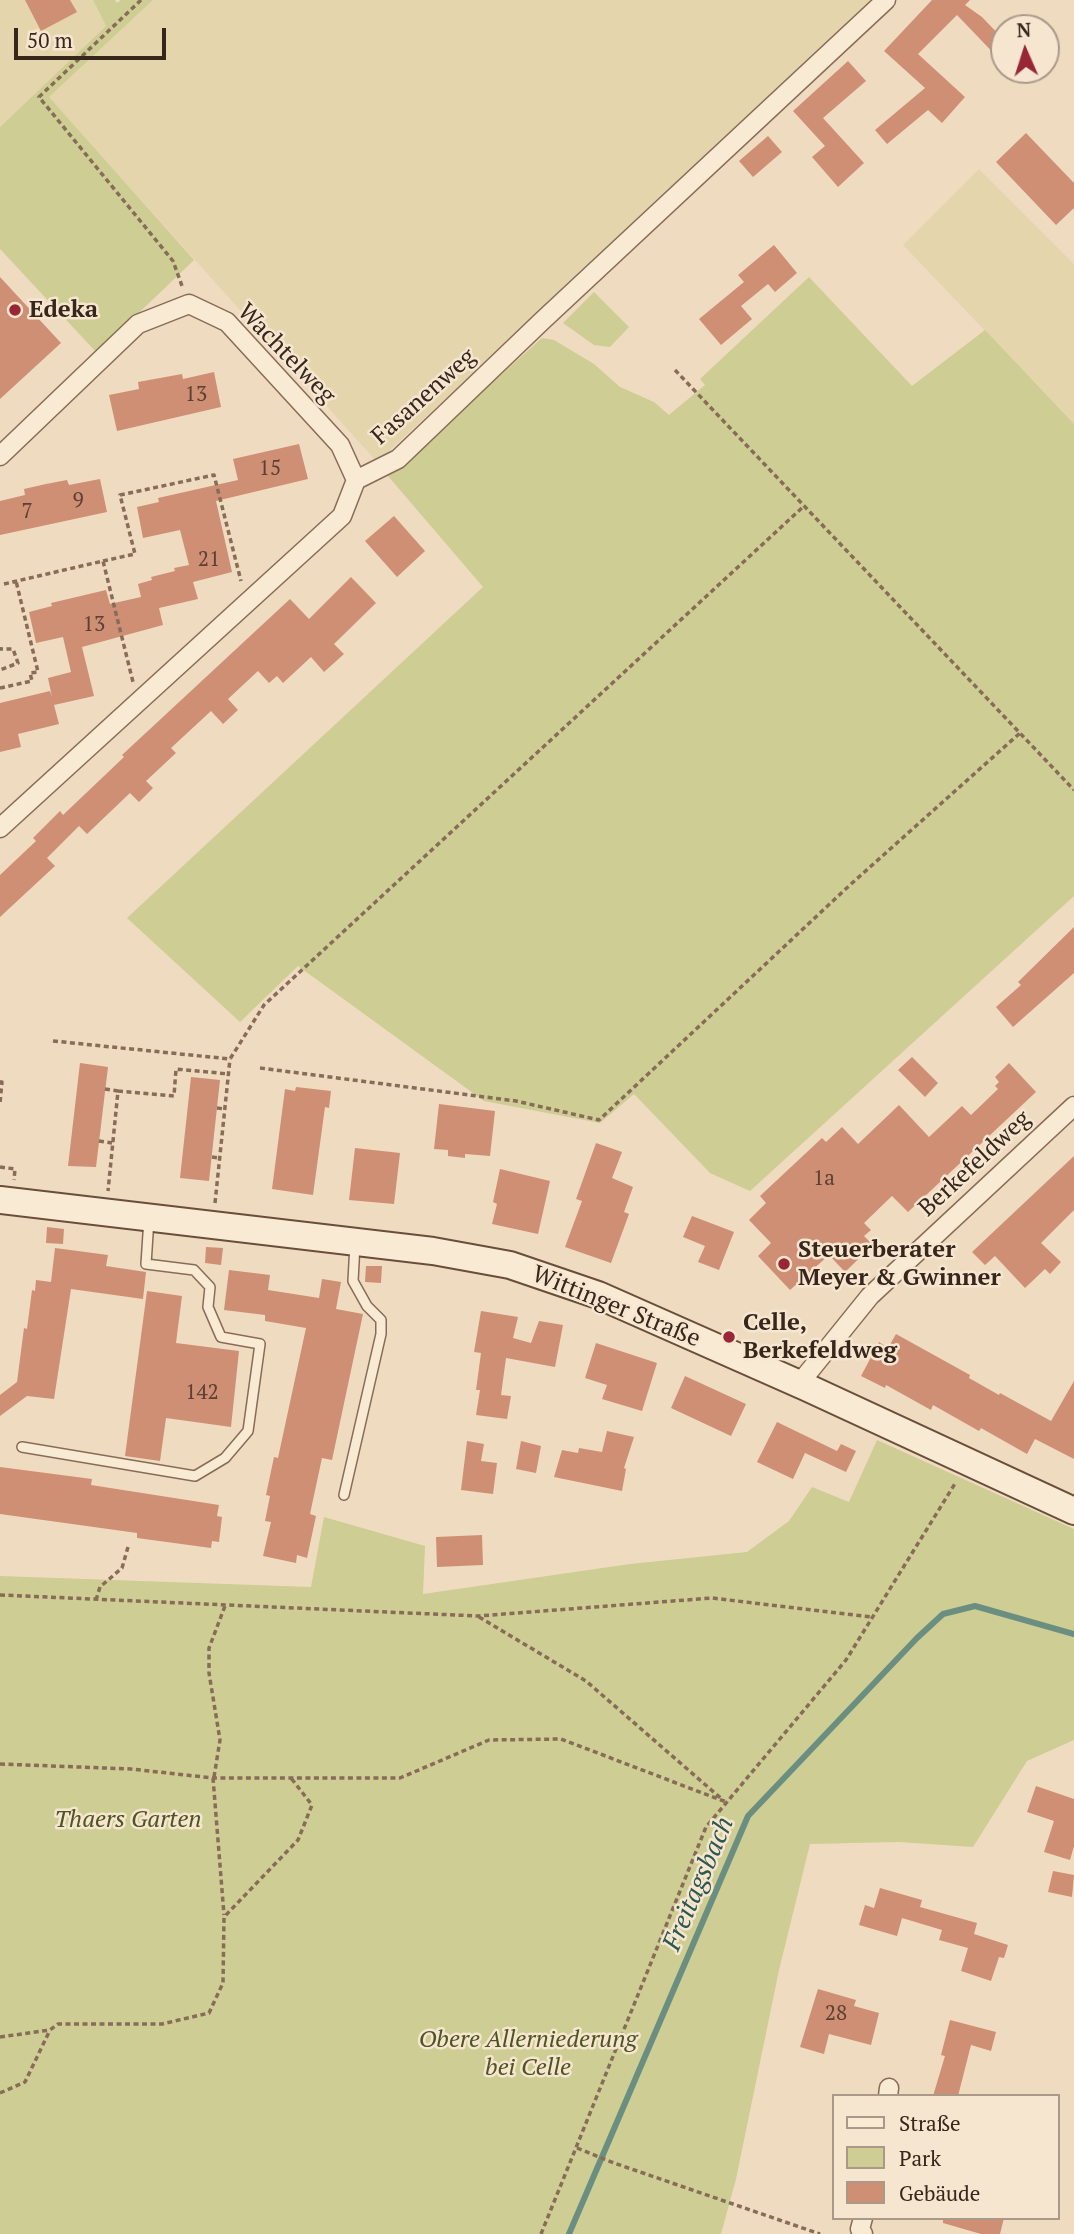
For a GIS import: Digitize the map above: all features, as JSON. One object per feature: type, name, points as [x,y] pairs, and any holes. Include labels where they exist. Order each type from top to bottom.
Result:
[{"type":"main road","name":"Wittinger Straße","points":[[0,1200],[433,1251],[510,1265],[598,1295],[1074,1511]]},
{"type":"street","name":"Fasanenweg","points":[[356,480],[398,459],[887,0]]},
{"type":"street","name":"Wachtelweg","points":[[189,304],[228,322],[340,445],[356,480]]},
{"type":"street","points":[[0,456],[138,324],[189,304]]},
{"type":"street","points":[[0,828],[342,516],[356,480]]},
{"type":"street","name":"Berkefeldweg","points":[[799,1384],[870,1296],[1074,1106]]},
{"type":"lane","points":[[22,1447],[195,1476],[225,1458],[248,1430],[260,1344],[221,1337],[208,1307],[210,1287],[194,1270],[146,1264],[149,1217]]},
{"type":"lane","points":[[344,1495],[381,1334],[381,1320],[367,1306],[353,1281],[356,1242]]},
{"type":"path","points":[[141,0],[39,97],[173,261],[189,304]]},
{"type":"path","points":[[675,370],[1074,790]]},
{"type":"path","points":[[4,584],[135,554],[120,495],[214,475],[246,604]]},
{"type":"path","points":[[213,1226],[229,1059],[264,1005],[804,506]]},
{"type":"path","points":[[103,561],[138,701]]},
{"type":"path","points":[[0,688],[32,681],[30,673],[38,671],[16,581]]},
{"type":"path","points":[[0,647],[13,649],[18,663],[0,670]]},
{"type":"path","points":[[260,1068],[516,1101],[599,1120],[851,884],[1020,733]]},
{"type":"path","points":[[53,1041],[229,1059]]},
{"type":"path","points":[[105,1089],[174,1096],[176,1069],[229,1074]]},
{"type":"path","points":[[0,1082],[0,1103]]},
{"type":"path","points":[[107,1213],[118,1091]]},
{"type":"path","points":[[217,1108],[225,1109]]},
{"type":"path","points":[[99,1142],[112,1143]]},
{"type":"path","points":[[212,1157],[219,1158]]},
{"type":"path","points":[[541,2234],[706,1827],[846,1660],[968,1464]]},
{"type":"path","points":[[96,1600],[100,1587],[122,1568],[128,1547]]},
{"type":"path","points":[[0,1595],[478,1616],[712,1598],[871,1617]]},
{"type":"path","points":[[0,2093],[25,2082],[50,2030],[58,2024],[162,2024],[209,2013],[223,1983],[224,1917],[213,1777],[220,1740],[209,1673],[209,1648],[225,1606]]},
{"type":"path","points":[[478,1616],[586,1681],[726,1802]]},
{"type":"path","points":[[0,1765],[131,1769],[213,1777],[400,1778],[489,1741],[561,1739],[726,1802]]},
{"type":"path","points":[[224,1917],[298,1840],[312,1805],[290,1778]]},
{"type":"path","points":[[0,2037],[50,2030]]},
{"type":"path","points":[[577,2148],[820,2234]]},
{"type":"shaded area","points":[[0,0],[93,0],[106,26],[0,127]]},
{"type":"shaded area","points":[[153,0],[875,0],[377,462],[48,97]]},
{"type":"shaded area","points":[[979,169],[1074,264],[1074,424],[903,245]]},
{"type":"green space","points":[[93,0],[115,0],[117,3],[121,0],[153,0],[49,97],[194,260],[97,353],[0,249],[0,127],[106,26]]},
{"type":"green space","points":[[809,277],[912,386],[985,330],[1074,424],[1074,896],[750,1191],[710,1173],[634,1094],[600,1123],[484,1101],[298,966],[240,1022],[127,918],[483,587],[388,476],[542,338],[554,340],[594,364],[620,387],[654,402],[669,415],[705,385],[700,379]]},
{"type":"green space","points":[[594,292],[629,327],[610,347],[594,345],[563,323]]},
{"type":"green space","points":[[877,1440],[1074,1529],[1074,1740],[1027,1761],[973,1847],[899,1842],[810,1844],[779,1970],[736,2179],[721,2234],[0,2234],[0,1576],[311,1587],[324,1517],[425,1546],[423,1594],[630,1564],[747,1552],[789,1521],[812,1487],[849,1502]]},
{"type":"building","points":[[25,0],[70,0],[77,12],[41,31]]},
{"type":"building","points":[[932,0],[970,0],[965,5],[990,25],[990,49],[957,15],[918,54],[965,97],[942,123],[928,110],[887,144],[875,130],[925,88],[884,51]]},
{"type":"building","points":[[848,61],[866,81],[823,118],[864,163],[838,187],[812,157],[825,146],[793,111]]},
{"type":"building","points":[[1026,133],[1074,183],[1074,208],[1056,225],[996,162]]},
{"type":"building","points":[[768,136],[782,152],[753,177],[739,161]]},
{"type":"building","points":[[774,245],[797,273],[775,292],[768,284],[741,306],[752,319],[721,345],[699,319],[744,282],[738,275]]},
{"type":"building","name":"Edeka","points":[[0,277],[61,343],[0,399]]},
{"type":"building","points":[[214,372],[221,407],[117,431],[109,395],[139,389],[138,382],[182,374],[183,379]]},
{"type":"building","points":[[299,444],[308,479],[216,501],[232,572],[193,582],[198,599],[159,608],[163,625],[82,647],[94,696],[54,705],[59,724],[18,734],[21,747],[0,752],[0,703],[50,691],[52,697],[48,678],[71,672],[63,637],[36,643],[29,612],[52,606],[51,603],[106,590],[110,604],[141,597],[138,584],[152,580],[151,577],[175,571],[174,568],[189,565],[180,530],[143,538],[137,507],[159,502],[158,498],[238,480],[233,459]]},
{"type":"building","points":[[100,479],[107,512],[0,535],[0,501],[25,495],[24,489],[46,484],[67,480],[69,485]]},
{"type":"building","points":[[394,516],[425,551],[397,577],[365,541]]},
{"type":"building","points":[[351,577],[376,603],[334,644],[344,654],[324,672],[311,657],[283,683],[277,676],[269,683],[258,671],[228,699],[238,710],[223,724],[211,711],[171,748],[176,753],[146,781],[153,788],[139,802],[130,793],[87,834],[79,826],[47,858],[55,866],[0,917],[0,875],[36,841],[33,838],[60,811],[63,815],[124,757],[122,755],[290,599],[309,619]]},
{"type":"building","points":[[1074,927],[1074,973],[1013,1027],[996,1007],[1021,985],[1018,982]]},
{"type":"building","points":[[912,1057],[938,1083],[925,1097],[898,1070]]},
{"type":"building","points":[[80,1063],[108,1067],[96,1167],[68,1166]]},
{"type":"building","points":[[1009,1063],[1036,1092],[908,1212],[892,1196],[864,1223],[871,1230],[864,1236],[873,1245],[845,1272],[829,1255],[790,1290],[758,1256],[771,1243],[749,1220],[766,1203],[760,1196],[822,1138],[826,1142],[842,1127],[858,1144],[899,1105],[929,1137],[962,1106],[971,1115],[998,1089],[995,1086],[999,1082],[995,1077]]},
{"type":"building","points":[[191,1077],[220,1080],[209,1181],[180,1178]]},
{"type":"building","points":[[296,1087],[331,1091],[329,1108],[325,1107],[313,1195],[272,1189],[285,1089],[295,1091]]},
{"type":"building","points":[[439,1104],[495,1111],[490,1156],[448,1156],[448,1150],[434,1149]]},
{"type":"building","points":[[596,1143],[622,1152],[612,1178],[633,1187],[624,1212],[629,1214],[611,1263],[565,1247],[582,1201],[576,1199]]},
{"type":"building","points":[[355,1148],[400,1153],[394,1204],[349,1200]]},
{"type":"building","points":[[1074,1156],[1074,1210],[1041,1243],[1061,1262],[1050,1274],[1045,1269],[1025,1288],[995,1256],[985,1265],[972,1252]]},
{"type":"building","points":[[500,1169],[550,1181],[538,1234],[492,1224],[497,1204],[493,1202]]},
{"type":"building","points":[[692,1216],[734,1232],[719,1270],[698,1262],[705,1246],[683,1237]]},
{"type":"building","points":[[47,1227],[64,1229],[63,1244],[46,1243]]},
{"type":"building","points":[[206,1247],[223,1248],[221,1265],[205,1263]]},
{"type":"building","points":[[55,1248],[108,1255],[106,1266],[146,1272],[143,1299],[71,1289],[54,1399],[27,1396],[0,1416],[0,1395],[17,1382],[32,1290],[35,1291],[36,1280],[51,1282]]},
{"type":"building","points":[[366,1266],[382,1266],[381,1283],[365,1282]]},
{"type":"building","points":[[229,1270],[270,1275],[268,1290],[319,1298],[322,1279],[341,1282],[336,1309],[363,1314],[332,1460],[322,1458],[310,1514],[316,1516],[307,1558],[297,1555],[296,1563],[263,1556],[271,1522],[265,1521],[270,1496],[266,1495],[274,1457],[278,1458],[306,1328],[265,1321],[265,1315],[224,1310]]},
{"type":"building","points":[[147,1291],[182,1296],[176,1343],[239,1351],[231,1427],[166,1418],[160,1461],[125,1456]]},
{"type":"building","points":[[481,1311],[518,1317],[513,1338],[531,1343],[539,1321],[563,1325],[555,1367],[506,1358],[501,1395],[511,1396],[507,1419],[476,1415],[481,1353],[474,1352]]},
{"type":"building","points":[[896,1334],[970,1375],[969,1378],[999,1395],[1000,1393],[1051,1421],[1074,1381],[1074,1459],[1035,1439],[1027,1454],[933,1405],[931,1410],[886,1385],[885,1388],[861,1376],[879,1342],[888,1348]]},
{"type":"building","points":[[596,1343],[657,1363],[642,1411],[602,1399],[607,1385],[585,1378]]},
{"type":"building","points":[[685,1376],[746,1404],[731,1436],[671,1408]]},
{"type":"building","points":[[777,1422],[837,1451],[841,1444],[856,1451],[846,1472],[805,1453],[793,1479],[757,1462]]},
{"type":"building","points":[[607,1431],[634,1437],[624,1468],[622,1491],[554,1477],[562,1450],[578,1453],[579,1448],[602,1452]]},
{"type":"building","points":[[467,1441],[484,1444],[481,1461],[497,1463],[493,1494],[461,1490]]},
{"type":"building","points":[[521,1441],[541,1446],[536,1473],[516,1469]]},
{"type":"building","points":[[0,1467],[92,1479],[91,1485],[219,1505],[217,1516],[222,1517],[219,1542],[212,1541],[211,1548],[137,1538],[137,1533],[0,1514]]},
{"type":"building","points":[[482,1535],[483,1565],[437,1567],[436,1537]]},
{"type":"building","points":[[1036,1786],[1074,1799],[1074,1846],[1070,1860],[1044,1852],[1054,1821],[1027,1812]]},
{"type":"building","points":[[1053,1871],[1074,1875],[1072,1897],[1048,1892]]},
{"type":"building","points":[[880,1888],[922,1900],[920,1907],[977,1923],[974,1934],[1008,1945],[1004,1958],[999,1957],[991,1981],[961,1971],[968,1948],[939,1940],[942,1930],[902,1918],[897,1936],[859,1925],[865,1905],[874,1908]]},
{"type":"building","points":[[818,1989],[856,2000],[854,2006],[879,2013],[871,2045],[829,2034],[824,2054],[800,2047]]},
{"type":"building","points":[[950,2020],[996,2032],[991,2051],[971,2045],[959,2094],[934,2094],[945,2056],[941,2055]]},
{"type":"building","points":[[943,2220],[1004,2220],[1000,2234],[981,2234],[943,2223]]},
{"type":"waterway","name":"Freitagsbach","points":[[569,2234],[748,1816],[943,1614],[975,1606],[1074,1634]]},
{"type":"place","name":"Edeka","points":[[15,310]]},
{"type":"place","name":"Steuerberater Meyer & Gwinner","points":[[784,1264]]},
{"type":"place","name":"Celle, Berkefeldweg","points":[[729,1337]]},
{"type":"park label","name":"Thaers Garten","points":[[128,1820]]},
{"type":"park label","name":"Obere Allerniederung bei Celle","points":[[528,2054]]}]
